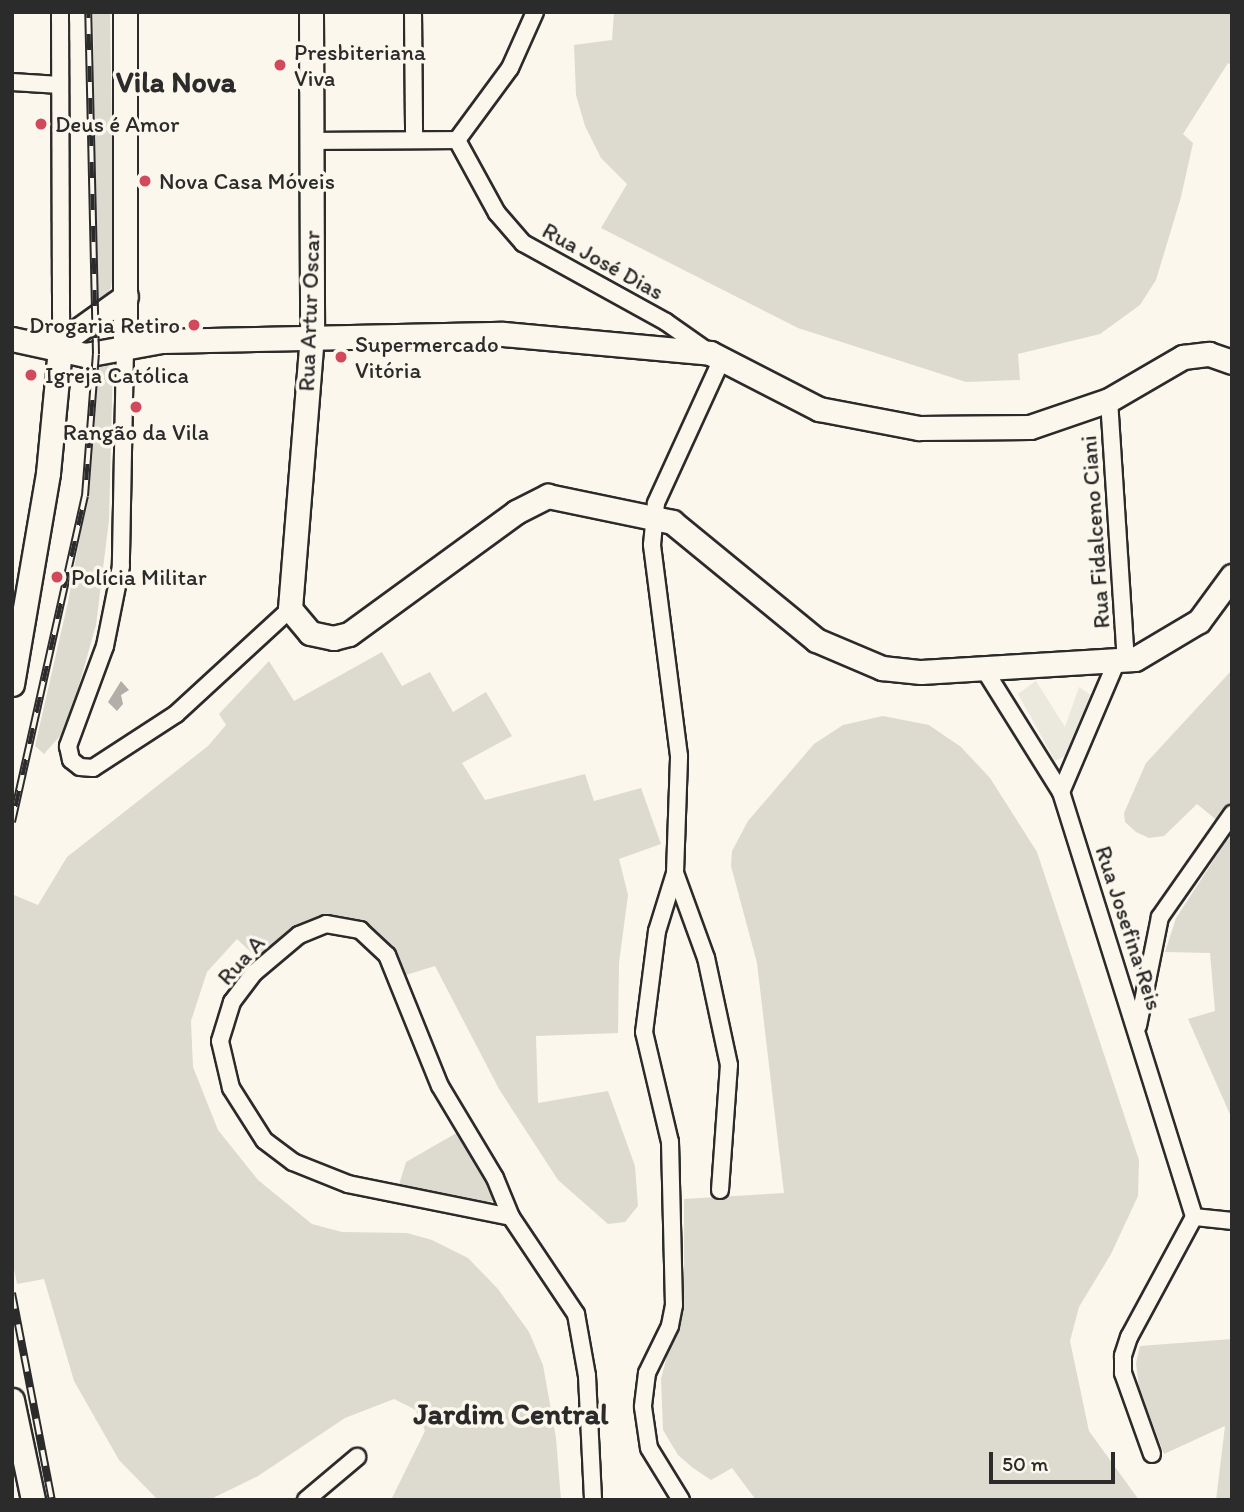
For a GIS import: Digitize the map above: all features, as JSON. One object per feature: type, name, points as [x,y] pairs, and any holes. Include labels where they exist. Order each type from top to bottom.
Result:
[{"type":"street","points":[[12,684],[48,473],[60,345],[60,12]]},
{"type":"street","points":[[125,12],[126,296],[121,566],[105,646],[67,749],[71,760],[80,767],[102,762],[184,707],[290,609],[304,629],[316,635],[334,638],[349,634],[516,512],[548,496],[653,516],[684,529],[784,617],[841,653],[882,668],[984,669],[1121,662],[1152,652],[1199,621],[1232,576]]},
{"type":"street","name":"Rua Artur Oscar","points":[[290,609],[312,335],[311,12]]},
{"type":"street","points":[[413,12],[414,138]]},
{"type":"street","points":[[311,141],[414,138],[457,140],[510,68],[535,12]]},
{"type":"street","points":[[12,82],[60,85]]},
{"type":"street","name":"Rua José Dias","points":[[457,140],[497,213],[523,243],[666,322],[716,356]]},
{"type":"street","points":[[60,345],[126,296]]},
{"type":"street","points":[[12,339],[60,345],[96,354],[162,341],[312,335],[503,334],[716,356],[819,408],[919,428],[1030,427],[1109,400],[1193,354],[1232,362]]},
{"type":"street","points":[[681,1500],[649,1448],[643,1407],[647,1373],[670,1326],[674,1304],[670,1142],[644,1032],[657,931],[675,873],[679,756],[652,545],[653,516],[716,356]]},
{"type":"street","name":"Rua Fidalceno Ciani","points":[[1109,400],[1121,662]]},
{"type":"street","points":[[1061,792],[1121,662]]},
{"type":"street","name":"Rua Josefina Reis","points":[[984,669],[1061,792],[1138,1028],[1194,1217]]},
{"type":"street","points":[[1138,1028],[1160,917],[1232,814]]},
{"type":"street","points":[[675,873],[706,958],[729,1065],[720,1190]]},
{"type":"street","name":"Rua A","points":[[511,1217],[348,1184],[293,1162],[264,1140],[231,1088],[220,1041],[232,1002],[254,973],[299,935],[326,924],[352,926],[379,944],[402,984],[436,1079],[495,1178],[511,1217],[563,1290],[580,1329],[593,1500]]},
{"type":"street","points":[[1152,1454],[1123,1373],[1123,1356],[1129,1337],[1194,1217],[1232,1222]]},
{"type":"street","points":[[12,1400],[33,1500]]},
{"type":"street","points":[[306,1500],[357,1457]]},
{"type":"shaded area","points":[[93,12],[110,12],[114,263],[111,288],[97,308]]},
{"type":"shaded area","points":[[614,12],[1232,12],[1232,66],[1228,63],[1183,134],[1193,143],[1181,197],[1156,280],[1140,305],[1100,334],[1018,354],[1020,380],[966,382],[798,328],[601,228],[627,184],[601,158],[585,126],[576,95],[574,45],[612,40]]},
{"type":"shaded area","points":[[113,361],[109,520],[96,625],[72,710],[61,735],[44,754],[35,746],[68,602],[88,492],[96,367]]},
{"type":"shaded area","points":[[382,652],[402,686],[430,672],[453,712],[486,692],[512,736],[462,763],[485,800],[585,774],[594,801],[641,788],[661,844],[619,859],[628,895],[619,963],[618,1033],[536,1036],[538,1103],[608,1091],[635,1166],[638,1206],[625,1222],[608,1224],[558,1180],[499,1089],[435,966],[406,975],[394,952],[379,936],[339,916],[318,917],[258,959],[237,939],[207,972],[191,1021],[193,1067],[218,1130],[258,1180],[312,1224],[342,1232],[407,1233],[432,1240],[468,1258],[498,1289],[529,1332],[543,1365],[556,1438],[561,1500],[391,1500],[425,1431],[416,1410],[394,1399],[345,1418],[258,1476],[209,1500],[158,1500],[119,1460],[74,1381],[44,1279],[17,1284],[12,1259],[12,899],[14,895],[38,905],[67,857],[208,746],[226,725],[219,714],[269,661],[294,701]]},
{"type":"shaded area","points":[[1232,670],[1232,806],[1219,822],[1197,804],[1164,836],[1149,838],[1136,832],[1125,822],[1124,813],[1146,763]]},
{"type":"shaded area","points":[[121,681],[129,690],[121,695],[123,704],[117,711],[108,702]]},
{"type":"shaded area","points":[[1036,681],[1065,727],[1079,687],[1095,698],[1071,753],[1055,761],[1018,694]]},
{"type":"shaded area","points":[[883,716],[929,725],[961,747],[990,778],[1037,852],[1139,1160],[1138,1196],[1111,1254],[1079,1307],[1070,1341],[1089,1431],[1139,1500],[756,1500],[732,1468],[711,1480],[693,1468],[678,1455],[663,1430],[661,1379],[684,1289],[684,1199],[784,1193],[757,963],[731,866],[732,851],[748,821],[814,744],[843,725]]},
{"type":"shaded area","points":[[1232,832],[1232,1119],[1188,1019],[1215,1011],[1210,953],[1165,952],[1176,918]]},
{"type":"shaded area","points":[[460,1131],[499,1192],[497,1200],[486,1202],[399,1185],[406,1162]]},
{"type":"shaded area","points":[[1232,1339],[1232,1500],[1216,1500],[1225,1426],[1164,1454],[1139,1388],[1136,1363],[1140,1346]]},
{"type":"railway","points":[[12,822],[85,496],[96,354],[88,12]]},
{"type":"railway","points":[[12,1293],[52,1500]]},
{"type":"place","name":"Presbiteriana Viva","points":[[280,65]]},
{"type":"place","name":"Deus é Amor","points":[[41,124]]},
{"type":"place","name":"Nova Casa Móveis","points":[[145,181]]},
{"type":"place","name":"Drogaria Retiro","points":[[194,325]]},
{"type":"place","name":"Supermercado Vitória","points":[[341,357]]},
{"type":"place","name":"Igreja Católica","points":[[31,375]]},
{"type":"place","name":"Rangão da Vila","points":[[136,407]]},
{"type":"place","name":"Polícia Militar","points":[[57,577]]},
{"type":"district","name":"Vila Nova","points":[[176,82]]},
{"type":"district","name":"Jardim Central","points":[[511,1414]]}]
